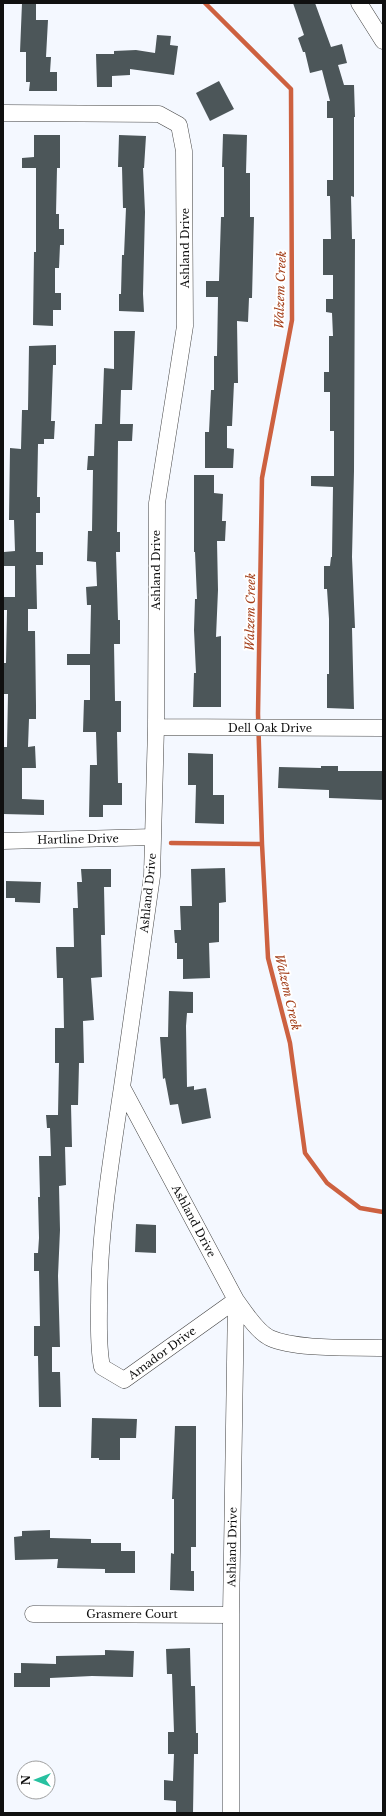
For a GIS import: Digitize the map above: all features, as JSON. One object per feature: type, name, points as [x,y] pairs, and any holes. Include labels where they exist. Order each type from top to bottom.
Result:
[{"type":"street","points":[[359,3],[383,41]]},
{"type":"street","name":"Ashland Drive","points":[[3,113],[159,114],[179,125],[182,136],[185,174],[185,326],[157,503],[156,727],[152,876],[122,1087],[236,1300],[231,1615],[231,1813]]},
{"type":"street","name":"Dell Oak Drive","points":[[156,727],[383,728]]},
{"type":"street","name":"Hartline Drive","points":[[3,841],[153,837]]},
{"type":"street","name":"Amador Drive","points":[[122,1087],[104,1217],[99,1285],[99,1350],[102,1367],[124,1380],[236,1300]]},
{"type":"street","points":[[236,1300],[254,1325],[269,1338],[301,1345],[383,1348]]},
{"type":"street","name":"Grasmere Court","points":[[33,1614],[231,1615]]},
{"type":"building","points":[[22,3],[36,3],[36,20],[48,20],[46,57],[51,57],[50,72],[57,72],[57,91],[29,91],[30,82],[26,82],[26,52],[20,52]]},
{"type":"building","points":[[293,3],[315,3],[331,47],[342,44],[347,63],[338,65],[344,85],[354,85],[354,197],[351,196],[352,239],[355,239],[352,557],[355,628],[352,628],[354,709],[327,708],[327,674],[329,674],[329,619],[327,589],[324,589],[324,566],[330,566],[332,557],[333,487],[311,486],[311,476],[334,476],[334,431],[330,431],[330,392],[324,392],[324,372],[329,372],[329,336],[333,336],[332,313],[326,312],[326,299],[333,299],[333,275],[323,275],[323,239],[331,239],[330,196],[327,196],[327,180],[333,180],[333,118],[327,118],[327,101],[330,101],[322,70],[310,73],[305,52],[303,52],[298,38],[304,35]]},
{"type":"building","points":[[157,35],[171,36],[170,45],[178,46],[174,75],[130,69],[130,75],[112,76],[112,87],[97,87],[96,54],[114,54],[114,51],[136,50],[155,53]]},
{"type":"building","points":[[219,81],[234,109],[210,121],[196,93]]},
{"type":"building","points":[[223,134],[247,135],[246,173],[250,173],[250,217],[254,217],[252,298],[249,298],[248,322],[237,321],[238,383],[234,383],[232,426],[227,426],[227,448],[234,449],[233,468],[205,468],[205,432],[209,432],[211,390],[214,390],[214,356],[217,356],[218,297],[206,297],[206,281],[219,281],[221,217],[224,217],[224,167],[222,167]]},
{"type":"building","points":[[34,135],[60,135],[60,168],[57,168],[56,214],[59,214],[59,229],[64,229],[64,245],[60,245],[59,268],[55,268],[55,293],[61,293],[61,310],[53,310],[53,326],[33,325],[34,252],[36,252],[36,168],[22,168],[22,158],[34,157]]},
{"type":"building","points":[[119,135],[146,136],[143,168],[145,212],[144,312],[119,311],[126,208],[123,208],[122,167],[118,167]]},
{"type":"building","points":[[114,331],[135,331],[132,390],[121,390],[120,424],[133,424],[132,441],[118,441],[117,532],[120,532],[120,552],[116,552],[120,644],[114,644],[115,701],[121,701],[121,732],[117,732],[118,783],[122,783],[122,805],[103,805],[103,817],[89,817],[90,765],[97,765],[96,732],[83,732],[84,700],[90,700],[90,665],[67,665],[67,654],[90,654],[91,605],[87,605],[86,587],[97,586],[96,562],[87,561],[88,531],[92,531],[93,470],[87,470],[88,456],[94,456],[95,424],[102,424],[104,368],[114,369]]},
{"type":"building","points":[[56,345],[56,365],[53,365],[51,421],[55,421],[54,439],[44,439],[44,444],[38,444],[37,497],[40,497],[40,513],[36,513],[36,552],[43,552],[43,565],[36,565],[37,609],[28,609],[28,631],[35,631],[36,719],[29,719],[28,747],[35,746],[36,768],[22,768],[22,799],[44,800],[44,815],[3,814],[3,747],[7,747],[8,694],[3,694],[4,663],[6,663],[7,610],[4,610],[4,597],[15,597],[15,566],[4,566],[4,552],[15,551],[14,520],[9,520],[10,448],[21,449],[22,410],[28,410],[29,346]]},
{"type":"building","points":[[194,475],[214,475],[214,493],[223,494],[222,521],[226,521],[225,541],[217,541],[218,590],[216,637],[221,636],[221,707],[193,707],[194,673],[196,673],[194,630],[195,599],[197,599],[194,552]]},
{"type":"building","points":[[188,753],[213,754],[213,795],[224,795],[224,824],[195,823],[196,785],[188,785]]},
{"type":"building","points":[[321,766],[338,766],[338,771],[383,771],[383,800],[329,798],[329,790],[278,788],[279,767],[321,768]]},
{"type":"building","points":[[225,868],[226,902],[219,903],[219,942],[209,943],[210,978],[183,979],[183,959],[177,959],[177,943],[175,943],[174,930],[181,930],[180,906],[192,906],[191,869]]},
{"type":"building","points":[[81,869],[111,869],[111,887],[104,887],[105,935],[101,935],[102,977],[91,978],[94,1020],[83,1021],[84,1063],[79,1063],[78,1105],[71,1105],[72,1147],[65,1147],[66,1185],[59,1186],[60,1230],[58,1276],[60,1347],[52,1347],[52,1372],[60,1372],[61,1407],[39,1407],[38,1356],[34,1356],[34,1326],[40,1326],[39,1271],[34,1271],[34,1253],[38,1253],[39,1238],[39,1156],[51,1156],[50,1128],[47,1128],[46,1115],[58,1115],[59,1063],[55,1063],[55,1028],[64,1028],[63,978],[57,978],[56,947],[74,947],[73,908],[78,908],[77,882],[82,882]]},
{"type":"building","points":[[6,881],[41,882],[40,903],[15,902],[15,898],[6,898]]},
{"type":"building","points":[[169,991],[193,992],[193,1013],[187,1013],[186,1026],[187,1087],[194,1086],[194,1090],[206,1088],[211,1118],[182,1124],[178,1104],[170,1105],[165,1078],[163,1079],[160,1037],[168,1037]]},
{"type":"building","points":[[136,1224],[156,1225],[156,1253],[135,1252]]},
{"type":"building","points":[[92,1418],[137,1419],[136,1438],[120,1438],[120,1460],[99,1460],[99,1458],[91,1458]]},
{"type":"building","points":[[175,1426],[196,1426],[196,1547],[191,1547],[191,1571],[194,1571],[194,1591],[170,1590],[171,1553],[174,1554],[174,1499],[172,1499]]},
{"type":"building","points":[[50,1530],[50,1538],[91,1539],[91,1543],[121,1543],[121,1551],[135,1551],[135,1573],[105,1573],[105,1569],[57,1568],[58,1559],[15,1560],[14,1537],[22,1536],[22,1531]]},
{"type":"building","points":[[190,1648],[191,1686],[195,1686],[196,1733],[198,1733],[198,1754],[194,1754],[193,1813],[176,1813],[176,1801],[164,1800],[164,1780],[173,1781],[174,1754],[168,1754],[168,1732],[174,1732],[172,1674],[167,1674],[166,1649]]},
{"type":"building","points":[[105,1650],[134,1651],[133,1677],[92,1676],[50,1678],[50,1687],[14,1687],[14,1673],[21,1673],[21,1663],[56,1664],[56,1656],[105,1655]]},
{"type":"waterway","name":"Walzem Creek","points":[[205,3],[291,89],[292,320],[262,478],[258,714],[262,844],[268,958],[290,1043],[305,1153],[327,1183],[360,1208],[383,1212]]},
{"type":"waterway","points":[[171,843],[262,844]]}]
